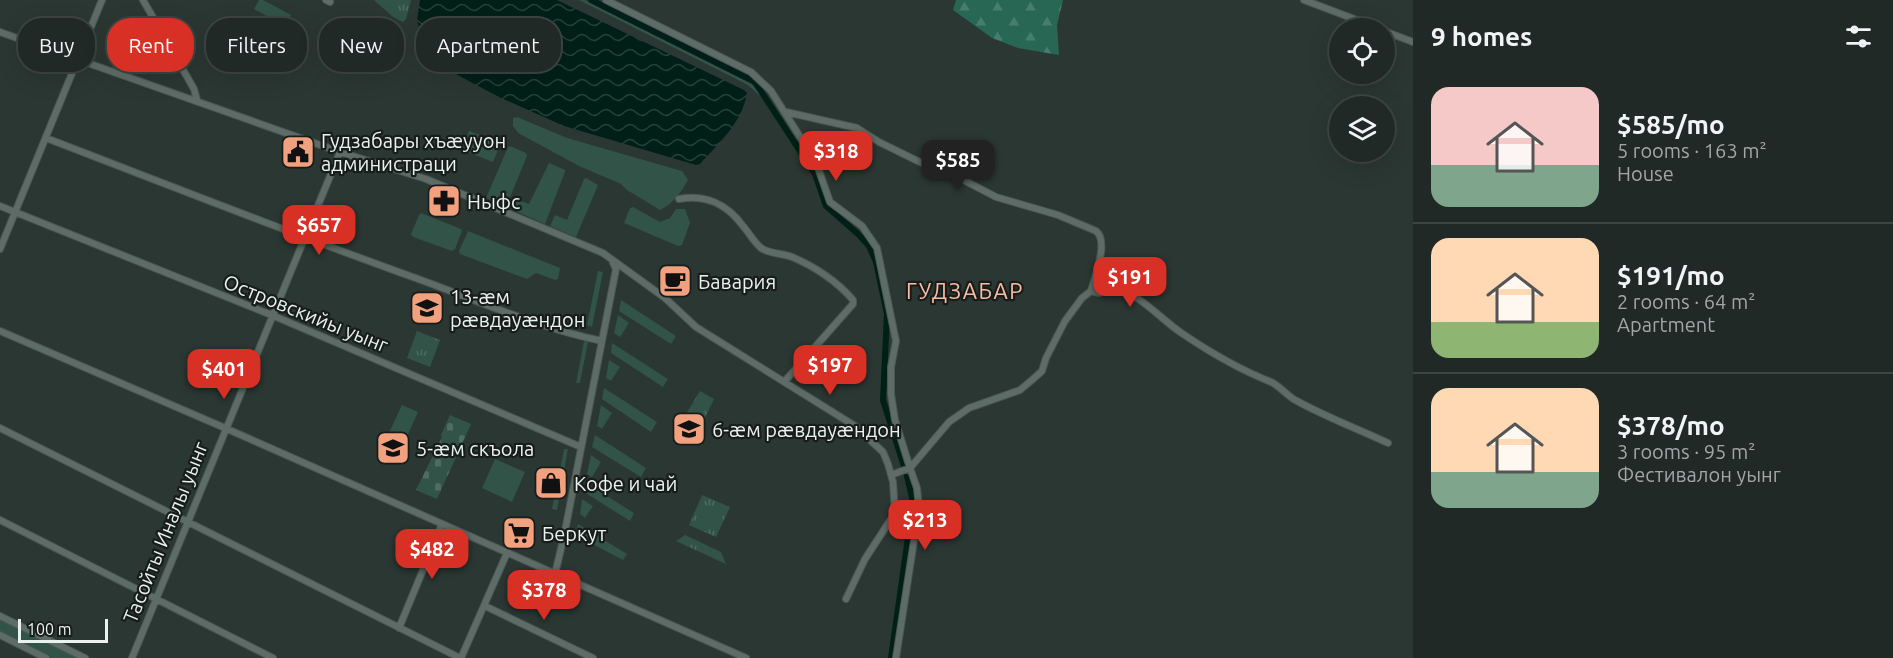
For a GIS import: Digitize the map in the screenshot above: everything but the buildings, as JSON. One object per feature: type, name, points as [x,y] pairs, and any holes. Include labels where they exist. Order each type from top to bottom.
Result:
[{"type":"street","points":[[95,18],[102,0]]},
{"type":"street","points":[[144,0],[194,89],[197,100]]},
{"type":"street","points":[[606,0],[751,72],[771,91],[816,162],[830,202],[862,226],[877,248],[896,341],[891,367],[891,394],[909,468],[917,488],[919,508],[896,658]]},
{"type":"street","points":[[1304,0],[1352,18]]},
{"type":"street","points":[[0,32],[18,38]]},
{"type":"street","points":[[1395,35],[1413,42]]},
{"type":"street","points":[[95,64],[340,152],[426,179],[603,253],[665,298],[696,327],[855,426],[883,452],[893,475],[895,513],[873,545],[846,599]]},
{"type":"street","points":[[0,249],[72,72]]},
{"type":"street","points":[[785,112],[857,128],[879,142],[934,169],[954,175],[996,197],[1058,214],[1100,235],[1102,244],[1091,291],[1082,298],[1065,321],[1042,371],[1020,390],[969,408],[949,423],[909,468],[893,475]]},
{"type":"street","points":[[46,138],[530,322],[602,341]]},
{"type":"street","name":"Тасойты Иналы уынг","points":[[132,658],[340,152]]},
{"type":"street","points":[[679,199],[691,196],[703,197],[726,208],[733,213],[760,247],[798,260],[829,278],[853,300],[853,304],[785,381]]},
{"type":"street","name":"Островскийы уынг","points":[[0,206],[273,316],[581,447]]},
{"type":"street","points":[[555,574],[616,269],[613,261]]},
{"type":"street","points":[[1091,291],[1099,293],[1112,287],[1121,289],[1154,310],[1183,334],[1263,380],[1274,383],[1295,401],[1388,443]]},
{"type":"street","points":[[0,331],[746,658]]},
{"type":"street","points":[[0,428],[461,658],[507,553]]},
{"type":"street","points":[[0,520],[273,658]]},
{"type":"street","points":[[399,628],[442,524]]},
{"type":"street","points":[[485,606],[593,658]]},
{"type":"street","points":[[0,616],[85,658]]},
{"type":"street","points":[[0,635],[46,658]]},
{"type":"green space","points":[[259,0],[263,0],[291,15],[289,18],[270,18],[254,9]]},
{"type":"green space","points":[[374,0],[411,0],[404,21],[404,18],[393,17]]},
{"type":"green space","points":[[579,0],[585,0],[751,83],[760,94],[748,85]]},
{"type":"green space","points":[[956,0],[1063,0],[1057,25],[1059,55],[1018,48],[992,38],[953,10]]},
{"type":"green space","points":[[517,117],[567,138],[682,171],[688,180],[669,205],[660,210],[621,184],[579,166],[518,133],[513,126],[513,118]]},
{"type":"green space","points":[[469,131],[501,143],[493,162],[462,150]]},
{"type":"green space","points":[[510,146],[526,153],[527,156],[506,207],[486,198]]},
{"type":"green space","points":[[549,163],[565,172],[545,224],[511,209],[516,199],[529,204]]},
{"type":"green space","points":[[586,178],[598,185],[576,237],[550,226],[555,215],[567,220]]},
{"type":"green space","points":[[633,207],[660,222],[670,218],[676,209],[685,209],[690,223],[682,245],[678,246],[624,223],[630,208]]},
{"type":"green space","points":[[421,213],[461,229],[455,249],[452,251],[413,237],[411,234]]},
{"type":"green space","points":[[468,231],[560,268],[558,279],[536,273],[527,279],[460,254],[459,251]]},
{"type":"green space","points":[[598,271],[603,272],[592,327],[587,325]]},
{"type":"green space","points":[[621,300],[676,336],[671,344],[619,311]]},
{"type":"green space","points":[[618,315],[629,323],[620,337],[614,333]]},
{"type":"green space","points":[[417,331],[440,340],[430,367],[407,358]]},
{"type":"green space","points":[[584,341],[588,342],[580,383],[576,383]]},
{"type":"green space","points":[[612,343],[668,379],[663,387],[611,353]]},
{"type":"green space","points":[[609,360],[620,367],[611,381],[606,378]]},
{"type":"green space","points":[[604,388],[657,422],[651,432],[602,399]]},
{"type":"green space","points":[[700,391],[714,399],[702,424],[686,414]]},
{"type":"green space","points":[[402,405],[418,412],[402,448],[385,441]]},
{"type":"green space","points":[[601,405],[612,413],[602,429],[597,426]]},
{"type":"green space","points":[[450,415],[471,424],[437,499],[416,490]]},
{"type":"green space","points":[[595,435],[646,468],[641,477],[592,447]]},
{"type":"green space","points":[[564,449],[568,449],[557,510],[552,509]]},
{"type":"green space","points":[[591,455],[601,462],[592,477],[587,474]]},
{"type":"green space","points":[[495,459],[525,472],[512,502],[482,488]]},
{"type":"green space","points":[[586,483],[634,513],[630,521],[584,492]]},
{"type":"green space","points":[[702,495],[730,507],[716,537],[689,525]]},
{"type":"green space","points":[[582,499],[593,506],[585,518],[580,514]]},
{"type":"green space","points":[[578,524],[627,554],[623,560],[575,535]]},
{"type":"green space","points":[[685,535],[721,552],[726,564],[676,541]]},
{"type":"green space","points":[[0,618],[80,658],[51,658],[0,632]]},
{"type":"water","points":[[420,0],[557,0],[747,93],[740,114],[729,132],[700,164],[696,165],[564,126],[501,98],[452,72],[561,72],[561,18],[417,18]]},
{"type":"waterway","points":[[591,0],[755,82],[815,174],[826,206],[869,246],[876,262],[887,314],[883,400],[913,502],[891,658]]},
{"type":"place","name":"Гудзабары хъæууон администраци","points":[[298,152]]},
{"type":"place","name":"Ныфс","points":[[444,201]]},
{"type":"place","name":"Бавария","points":[[675,281]]},
{"type":"place","name":"13-æм рӕвдауӕндон","points":[[427,308]]},
{"type":"place","name":"6-æм рӕвдауӕндон","points":[[689,429]]},
{"type":"place","name":"5-æм скъола","points":[[393,448]]},
{"type":"place","name":"Кофе и чай","points":[[551,483]]},
{"type":"place","name":"Беркут","points":[[519,533]]},
{"type":"district","name":"ГУДЗАБАР","points":[[965,290]]}]
